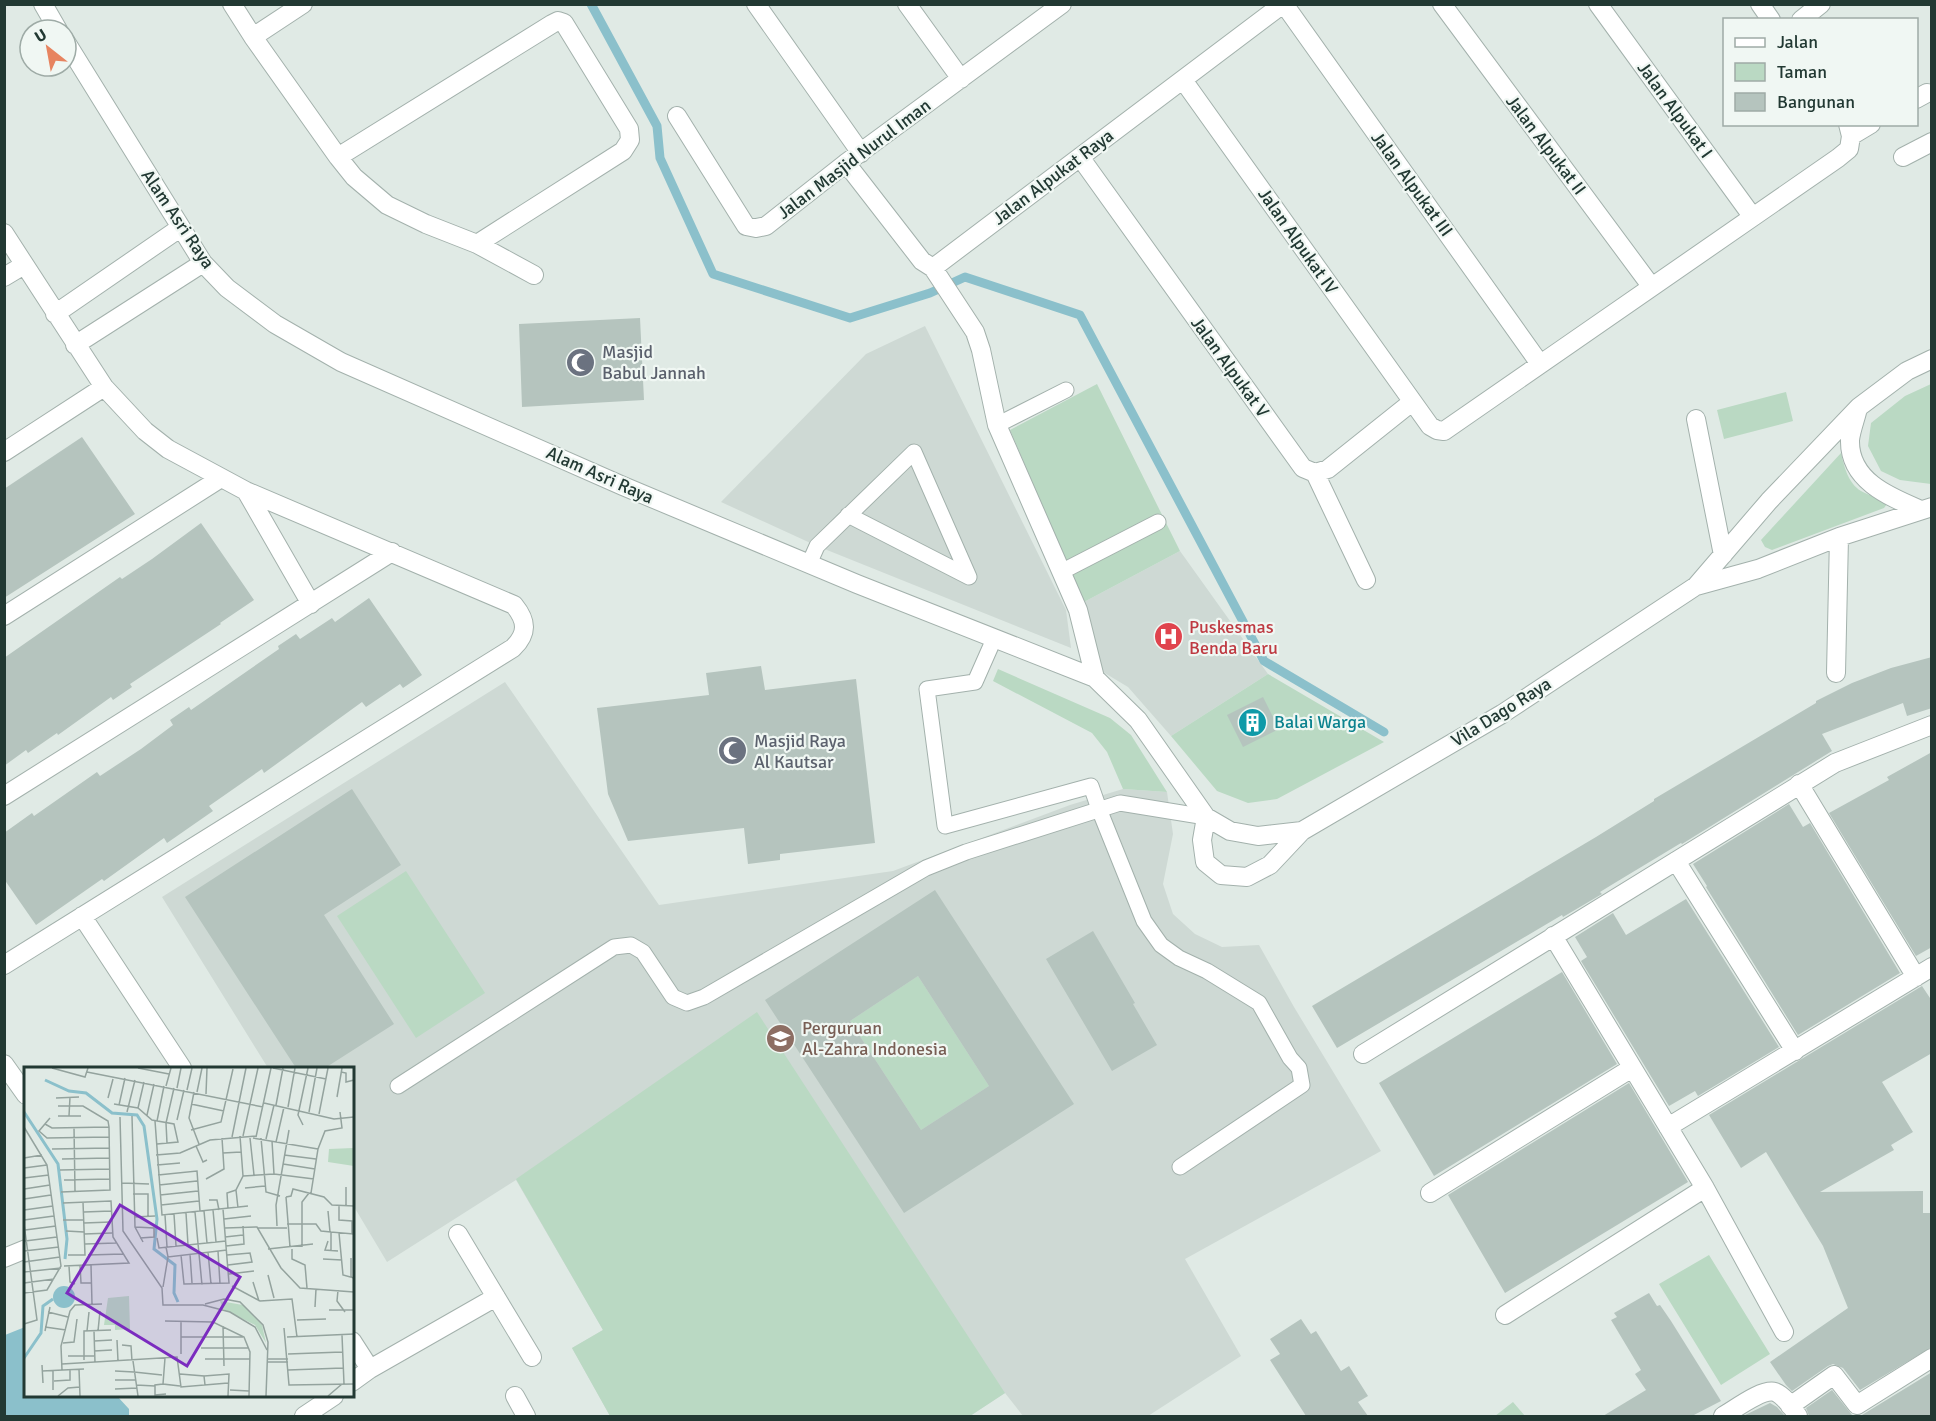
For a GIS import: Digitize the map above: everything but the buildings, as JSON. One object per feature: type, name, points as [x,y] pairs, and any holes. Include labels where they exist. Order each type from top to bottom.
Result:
[{"type":"street","points":[[43,4],[51,18]]},
{"type":"street","points":[[232,4],[253,37],[354,177],[387,205],[426,224],[477,244],[534,275]]},
{"type":"street","points":[[253,37],[303,4]]},
{"type":"street","points":[[756,4],[853,158],[922,261],[933,268],[975,332],[997,425],[1078,610],[1095,678]]},
{"type":"street","points":[[907,4],[961,79]]},
{"type":"street","name":"Jalan Masjid Nurul Iman","points":[[677,116],[746,226],[756,228],[765,226],[1062,4]]},
{"type":"street","name":"Jalan Alpukat Raya","points":[[933,268],[1283,4]]},
{"type":"street","name":"Jalan Alpukat III","points":[[1283,4],[1540,364]]},
{"type":"street","name":"Jalan Alpukat II","points":[[1442,4],[1651,286]]},
{"type":"street","name":"Jalan Alpukat I","points":[[1598,4],[1752,216]]},
{"type":"street","points":[[1760,4],[1770,18]]},
{"type":"street","points":[[1804,18],[1821,4]]},
{"type":"street","points":[[338,157],[552,24],[558,21],[564,23],[629,129],[630,140],[623,151],[477,244]]},
{"type":"street","name":"Alam Asri Raya","points":[[78,62],[203,262],[227,288],[275,324],[341,362],[623,486],[809,564],[1095,678],[1138,720],[1206,817]]},
{"type":"street","name":"Jalan Alpukat IV","points":[[1183,80],[1430,426],[1444,431],[1540,364]]},
{"type":"street","points":[[1540,364],[1752,216],[1849,136],[1867,126]]},
{"type":"street","points":[[1903,157],[1932,142]]},
{"type":"street","name":"Jalan Alpukat V","points":[[1080,157],[1303,468],[1315,473]]},
{"type":"street","points":[[55,315],[180,228]]},
{"type":"street","points":[[4,233],[55,315],[104,387],[145,430],[168,449],[246,491],[514,606],[522,616],[524,628],[522,639],[503,654],[4,965]]},
{"type":"street","points":[[75,345],[203,262]]},
{"type":"street","points":[[4,277],[24,265]]},
{"type":"street","points":[[1859,407],[1907,371],[1932,359]]},
{"type":"street","points":[[4,452],[104,387]]},
{"type":"street","points":[[1366,580],[1315,473],[1328,469],[1412,402]]},
{"type":"street","name":"Vila Dago Raya","points":[[1859,407],[1850,440],[1855,462],[1867,482],[1890,497],[1926,509]]},
{"type":"street","name":"Vila Dago Raya","points":[[1302,831],[1258,836],[1230,831],[1206,817],[1202,840],[1205,862],[1221,875],[1247,877],[1270,865],[1302,831],[1502,714],[1696,586],[1769,501],[1859,407]]},
{"type":"street","points":[[1696,419],[1723,555]]},
{"type":"street","points":[[4,616],[220,478]]},
{"type":"street","points":[[246,491],[312,604]]},
{"type":"street","name":"Vila Dago Raya","points":[[1696,586],[1758,569],[1839,537],[1926,509]]},
{"type":"street","points":[[1836,673],[1839,537]]},
{"type":"street","points":[[4,796],[392,552]]},
{"type":"street","points":[[1364,1054],[1835,763],[1932,725]]},
{"type":"street","points":[[1668,1127],[1924,972],[1799,784]]},
{"type":"street","points":[[1676,861],[1795,1051]]},
{"type":"street","points":[[82,916],[181,1067]]},
{"type":"street","points":[[1552,936],[1705,1188],[1784,1332]]},
{"type":"street","points":[[4,1064],[24,1092]]},
{"type":"street","points":[[1430,1193],[1632,1068]]},
{"type":"street","points":[[1505,1315],[1705,1188]]},
{"type":"street","points":[[458,1234],[532,1357]]},
{"type":"street","points":[[4,1258],[24,1250]]},
{"type":"street","points":[[354,1381],[370,1369],[496,1297]]},
{"type":"street","points":[[354,1344],[370,1369]]},
{"type":"street","points":[[1723,1416],[1755,1396],[1769,1391],[1780,1396],[1794,1411],[1834,1375],[1857,1405],[1932,1358]]},
{"type":"street","points":[[515,1396],[526,1416]]},
{"type":"street","points":[[304,1416],[331,1397]]},
{"type":"lane","points":[[997,425],[1066,390]]},
{"type":"lane","points":[[809,564],[817,546],[848,515],[914,452],[969,577],[848,515]]},
{"type":"lane","points":[[1061,572],[1158,522]]},
{"type":"lane","points":[[994,639],[975,682],[927,689],[945,826],[1091,786],[1144,921],[1161,945],[1179,958],[1207,971],[1259,1003],[1290,1058],[1299,1068],[1302,1085],[1180,1167]]},
{"type":"lane","points":[[398,1086],[614,947],[631,945],[644,952],[673,997],[687,1003],[704,997],[926,868],[966,852],[1120,803],[1206,817]]},
{"type":"shaded area","points":[[925,326],[1066,610],[1071,648],[817,546],[721,502],[866,354]]},
{"type":"shaded area","name":"Puskesmas Benda Baru","points":[[1180,551],[1268,674],[1171,736],[1128,687],[1103,672],[1084,602]]},
{"type":"shaded area","name":"Perguruan Al-Zahra Indonesia","points":[[505,682],[659,905],[893,871],[1070,805],[1123,789],[1167,792],[1173,834],[1163,884],[1173,914],[1195,934],[1222,947],[1259,945],[1381,1151],[1185,1259],[1241,1356],[1148,1416],[1023,1416],[1005,1393],[970,1416],[610,1416],[572,1348],[603,1330],[516,1180],[387,1262],[354,1207],[354,1067],[267,1067],[162,897]]},
{"type":"green space","points":[[1097,384],[1180,551],[1084,602],[1010,430]]},
{"type":"green space","points":[[1931,384],[1931,484],[1900,480],[1881,471],[1868,446],[1871,423],[1905,396]]},
{"type":"green space","points":[[1786,392],[1793,421],[1724,439],[1717,410]]},
{"type":"green space","points":[[1841,453],[1847,474],[1853,484],[1861,491],[1887,504],[1884,508],[1772,550],[1765,547],[1761,540]]},
{"type":"green space","points":[[998,669],[1110,718],[1131,735],[1167,792],[1123,789],[1107,752],[1092,733],[993,681]]},
{"type":"green space","points":[[1268,674],[1384,742],[1277,799],[1248,803],[1217,791],[1171,736]]},
{"type":"green space","points":[[406,871],[485,993],[416,1038],[337,916]]},
{"type":"green space","points":[[918,976],[989,1086],[921,1130],[850,1021]]},
{"type":"green space","points":[[757,1012],[1005,1393],[970,1416],[610,1416],[572,1348],[603,1330],[516,1179]]},
{"type":"green space","points":[[1709,1255],[1770,1354],[1721,1385],[1659,1284]]},
{"type":"green space","points":[[1513,1402],[1525,1416],[1495,1416]]},
{"type":"water","points":[[24,1327],[24,1397],[118,1397],[129,1409],[129,1416],[5,1416],[5,1335]]},
{"type":"waterway","points":[[591,4],[657,126],[660,158],[713,274],[850,318],[930,293],[965,277],[1080,315],[1264,661],[1384,732]]},
{"type":"place","name":"Masjid Babul Jannah","points":[[581,362]]},
{"type":"place","name":"Puskesmas Benda Baru","points":[[1168,637]]},
{"type":"place","name":"Balai Warga","points":[[1253,722]]},
{"type":"place","name":"Masjid Raya Al Kautsar","points":[[733,751]]},
{"type":"place","name":"Perguruan Al-Zahra Indonesia","points":[[781,1038]]}]
